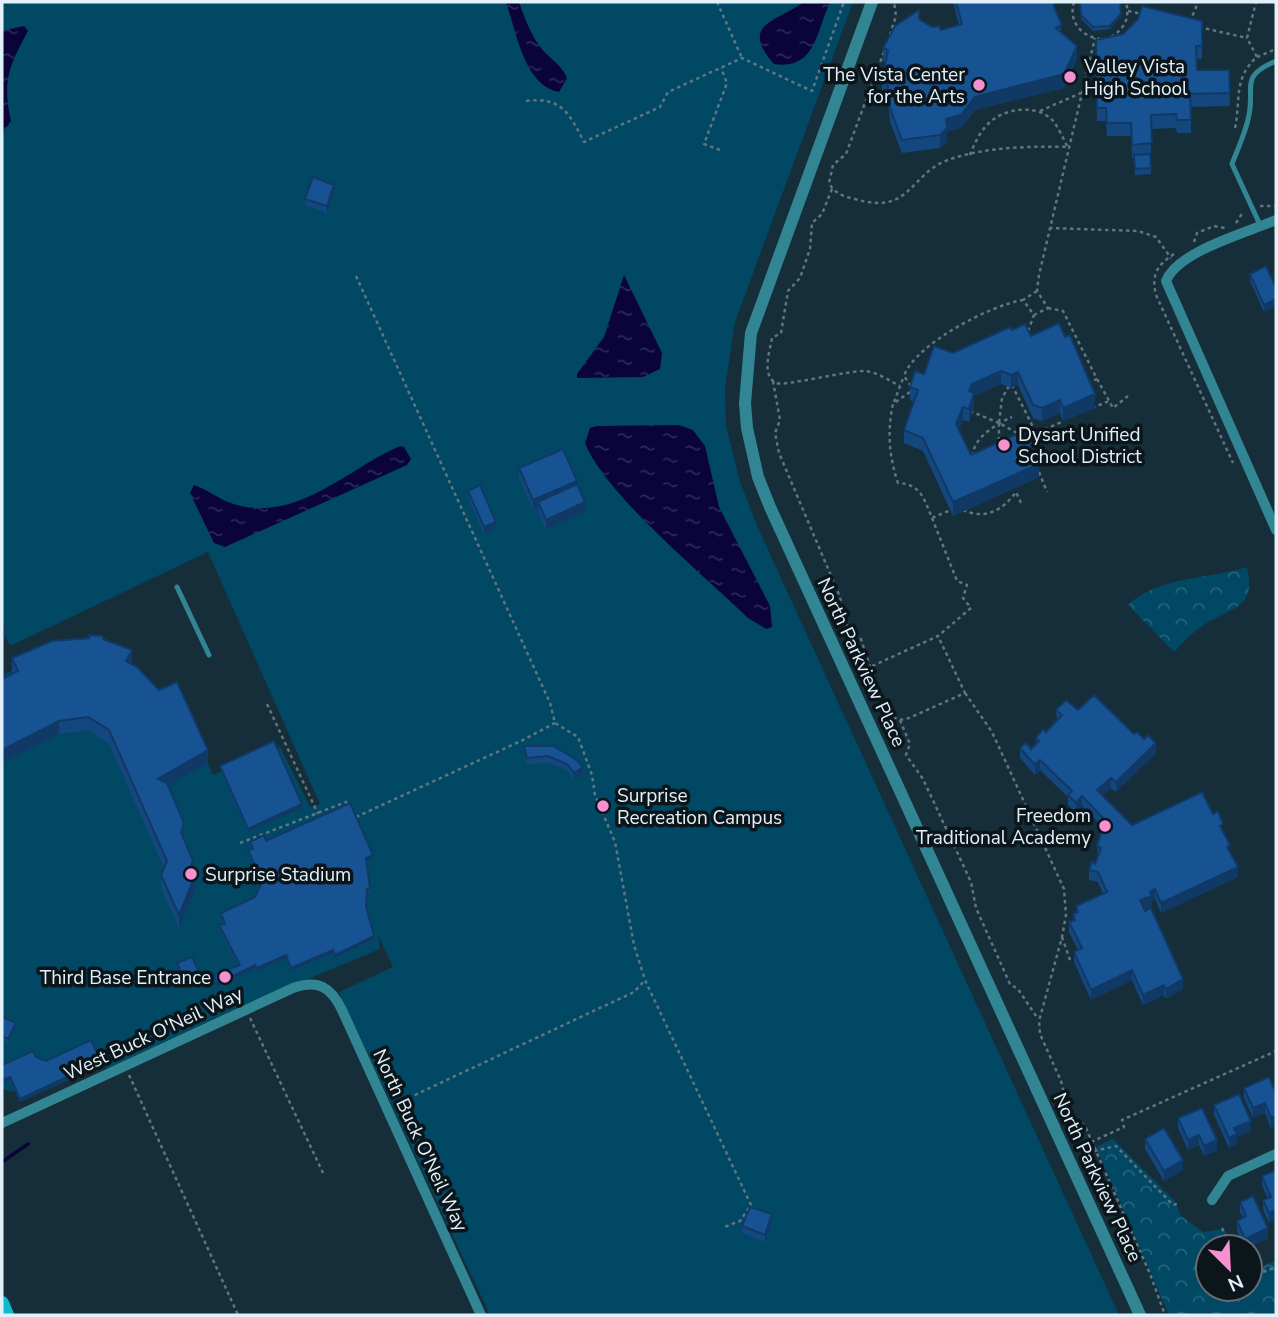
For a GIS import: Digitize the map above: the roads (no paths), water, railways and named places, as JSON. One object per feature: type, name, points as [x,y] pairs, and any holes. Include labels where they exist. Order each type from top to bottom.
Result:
[{"type":"main road","points":[[2,1303],[7,1315]]},
{"type":"street","name":"North Parkview Place","points":[[872,2],[751,332],[745,403],[751,448],[770,507],[1140,1315]]},
{"type":"street","points":[[1276,220],[1172,263],[1166,281],[1172,300],[1276,530]]},
{"type":"street","name":"West Buck O'Neil Way","points":[[2,1124],[124,1065],[302,985],[321,985]]},
{"type":"street","name":"North Buck O'Neil Way","points":[[321,985],[332,991],[342,1010],[481,1315]]},
{"type":"street","points":[[1212,1200],[1228,1176],[1276,1154]]},
{"type":"lane","points":[[1261,227],[1232,164],[1250,114],[1248,92],[1253,77],[1264,66],[1276,61]]},
{"type":"lane","points":[[177,587],[209,655]]},
{"type":"water","points":[[506,2],[519,2],[537,42],[565,73],[567,78],[559,92],[547,88],[529,68]]},
{"type":"water","points":[[804,2],[830,2],[817,37],[806,55],[798,61],[774,64],[764,51],[760,40],[761,32],[765,25]]},
{"type":"water","points":[[24,26],[28,31],[12,64],[7,84],[11,121],[2,134],[2,31]]},
{"type":"water","points":[[624,275],[662,353],[660,369],[643,377],[577,378],[577,374],[604,337]]},
{"type":"water","points":[[679,425],[693,430],[705,446],[719,507],[770,606],[772,627],[766,629],[748,618],[658,534],[613,486],[585,443],[590,428],[597,426]]},
{"type":"water","points":[[400,446],[404,447],[411,459],[407,465],[225,547],[214,543],[190,493],[194,485],[228,502],[252,508],[275,507],[296,502],[318,492]]},
{"type":"waterway","points":[[2,1162],[28,1144]]},
{"type":"place","name":"Valley Vista High School","points":[[1070,77]]},
{"type":"place","name":"The Vista Center for the Arts","points":[[979,85]]},
{"type":"place","name":"Dysart Unified School District","points":[[1004,445]]},
{"type":"place","name":"Surprise Recreation Campus","points":[[603,806]]},
{"type":"place","name":"Freedom Traditional Academy","points":[[1105,826]]},
{"type":"place","name":"Surprise Stadium","points":[[191,874]]},
{"type":"place","name":"Third Base Entrance","points":[[225,977]]}]
